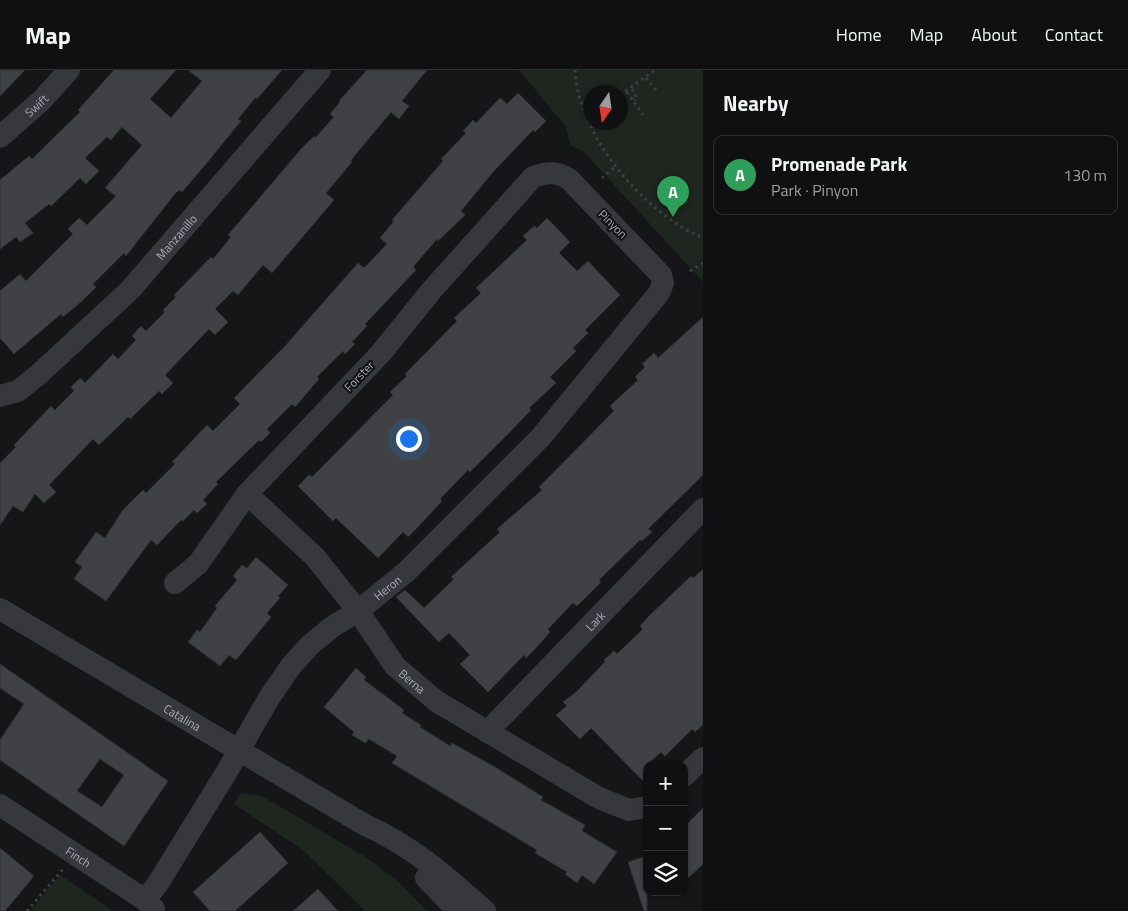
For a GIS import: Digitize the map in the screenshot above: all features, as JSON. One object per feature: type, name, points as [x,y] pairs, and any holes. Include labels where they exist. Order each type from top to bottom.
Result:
[{"type":"street","name":"Swift","points":[[0,138],[42,100],[69,70]]},
{"type":"street","name":"Manzanillo","points":[[9,393],[38,375],[130,290],[320,70]]},
{"type":"street","name":"Pinyon","points":[[545,172],[562,174],[570,180],[656,268],[661,275],[663,283],[660,292]]},
{"type":"street","name":"Forster","points":[[175,583],[198,564],[247,494],[381,353],[431,291],[523,187],[533,177],[545,172]]},
{"type":"street","name":"Heron","points":[[150,905],[156,885],[269,698],[291,666],[310,645],[332,627],[358,611],[406,572],[541,437],[660,292]]},
{"type":"street","name":"Berna","points":[[247,494],[315,557],[358,611],[395,666],[436,700],[599,798],[638,809]]},
{"type":"street","name":"Lark","points":[[487,732],[703,509]]},
{"type":"street","name":"Catalina","points":[[0,609],[366,824],[391,836],[416,853],[485,911]]},
{"type":"street","points":[[688,772],[703,758]]},
{"type":"street","name":"Finch","points":[[0,805],[150,905]]},
{"type":"street","name":"Catalina","points":[[366,824],[415,867],[458,911]]},
{"type":"path","points":[[575,70],[583,105]]},
{"type":"path","points":[[628,91],[655,70]]},
{"type":"path","points":[[646,78],[657,91]]},
{"type":"path","points":[[632,89],[637,98],[634,100]]},
{"type":"path","points":[[628,94],[643,115]]},
{"type":"path","points":[[593,130],[616,166],[642,197],[686,231],[703,238]]},
{"type":"path","points":[[602,178],[616,166]]},
{"type":"path","points":[[690,271],[703,263]]},
{"type":"path","points":[[30,910],[75,854]]},
{"type":"shaded area","points":[[519,70],[703,70],[703,282],[584,152],[570,145],[566,127]]},
{"type":"shaded area","points":[[241,793],[262,796],[364,856],[396,879],[427,911],[365,911],[304,851],[234,804]]},
{"type":"shaded area","points":[[60,875],[113,911],[30,911]]},
{"type":"building","points":[[0,70],[25,70],[0,96]]},
{"type":"building","points":[[114,70],[176,70],[150,99],[171,118],[202,81],[188,70],[282,70],[257,99],[255,98],[238,119],[241,121],[206,164],[182,192],[179,190],[174,195],[126,256],[124,253],[93,284],[96,287],[82,301],[63,317],[61,314],[14,354],[0,338],[0,291],[20,274],[26,281],[73,234],[68,229],[79,218],[87,225],[116,196],[105,188],[142,145],[122,127],[111,140],[107,137],[85,158],[99,171],[86,184],[80,178],[51,206],[49,204],[25,223],[33,233],[20,242],[16,237],[0,249],[0,180],[29,156],[32,159],[80,112],[78,110]]},
{"type":"building","points":[[367,70],[427,70],[402,101],[409,106],[399,119],[391,112],[351,160],[352,162],[326,193],[334,200],[272,273],[263,265],[238,295],[233,291],[215,309],[228,322],[215,335],[209,329],[165,375],[173,383],[162,394],[159,391],[99,445],[93,439],[49,485],[56,492],[44,503],[35,494],[23,512],[13,506],[0,525],[0,463],[16,447],[14,445],[51,406],[55,410],[74,391],[71,387],[80,378],[85,383],[113,354],[118,359],[136,340],[132,336],[141,326],[146,331],[165,312],[163,310],[176,297],[174,295],[211,257],[213,259],[231,237],[228,235],[301,149],[314,136],[315,138],[334,117],[330,114],[339,101]]},
{"type":"building","points":[[518,93],[546,121],[535,132],[533,130],[493,172],[461,211],[465,215],[438,241],[437,239],[413,267],[416,270],[365,324],[367,326],[352,342],[355,344],[345,354],[343,351],[317,377],[319,379],[295,407],[292,404],[267,429],[270,433],[261,442],[259,440],[216,482],[218,484],[203,500],[207,504],[197,513],[194,510],[183,521],[181,520],[157,545],[151,540],[106,601],[74,579],[82,567],[75,562],[96,532],[105,538],[122,511],[143,490],[146,493],[175,464],[172,462],[207,425],[213,431],[240,404],[234,398],[285,346],[358,263],[364,268],[387,244],[380,238],[394,221],[392,220],[443,161],[441,159],[466,133],[463,131],[473,120],[476,123],[500,98],[507,104]]},
{"type":"building","points":[[547,218],[570,242],[559,253],[577,271],[588,261],[620,295],[585,330],[588,333],[573,348],[576,351],[550,377],[556,383],[529,408],[531,410],[470,472],[468,470],[440,499],[442,501],[408,537],[403,532],[378,558],[336,518],[333,521],[298,486],[309,475],[312,477],[393,395],[390,392],[407,376],[405,374],[457,321],[454,318],[481,293],[476,288],[527,240],[523,236],[534,226],[537,228]]},
{"type":"building","points":[[703,317],[703,475],[648,529],[652,532],[642,541],[640,540],[599,580],[601,582],[577,606],[573,603],[548,629],[550,632],[536,648],[526,658],[524,655],[488,692],[460,664],[470,655],[449,633],[439,642],[396,597],[405,590],[424,608],[454,579],[451,577],[500,532],[497,529],[542,490],[539,487],[614,411],[610,406],[638,380],[635,377],[645,367],[642,364],[654,353],[658,358]]},
{"type":"building","points":[[256,557],[288,585],[267,613],[271,617],[236,660],[229,655],[220,666],[188,642],[197,630],[200,632],[217,608],[215,606],[237,580],[233,576],[242,565],[247,568]]},
{"type":"building","points":[[703,569],[703,725],[695,732],[692,729],[665,756],[661,752],[651,761],[643,761],[643,781],[591,728],[580,739],[556,715],[567,706],[563,702],[576,692],[605,662],[604,660],[614,651],[617,654],[643,629],[640,626],[649,616],[691,576],[693,578]]},
{"type":"building","points":[[0,664],[168,781],[124,846],[0,760],[0,740],[24,704],[0,688]],"holes":[[[100,759],[124,775],[102,807],[77,791]]]},
{"type":"building","points":[[356,668],[366,677],[364,680],[404,710],[402,713],[421,725],[420,727],[450,746],[452,743],[495,767],[543,797],[541,800],[585,825],[582,831],[617,852],[594,884],[582,875],[577,883],[565,874],[567,872],[535,853],[537,850],[392,763],[397,756],[369,739],[365,743],[352,735],[354,732],[324,707]]},
{"type":"building","points":[[703,808],[703,864],[688,878],[688,851],[688,823]]},
{"type":"building","points":[[260,832],[288,863],[235,911],[210,911],[193,892]]},
{"type":"building","points":[[0,848],[34,876],[5,911],[0,911]]},
{"type":"building","points":[[643,857],[643,896],[647,896],[647,911],[644,911],[628,862]]},
{"type":"building","points":[[318,889],[338,911],[293,911]]},
{"type":"place","name":"Promenade Park","points":[[673,217]]}]
